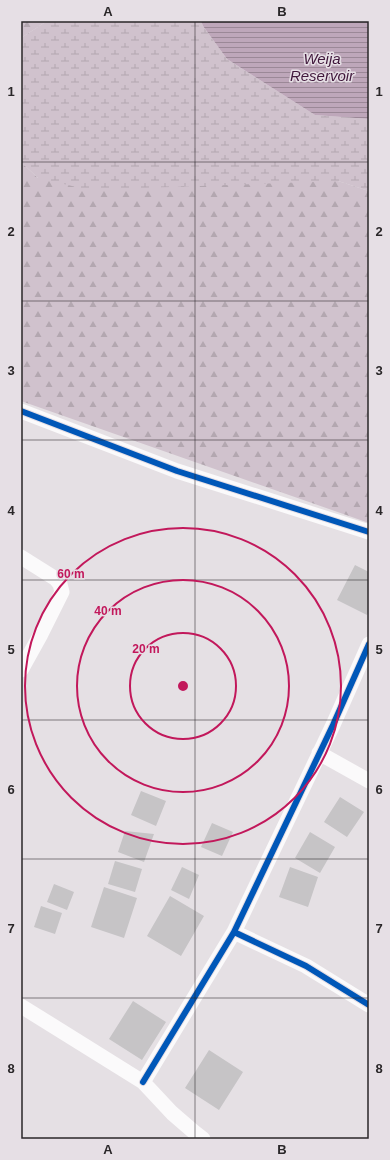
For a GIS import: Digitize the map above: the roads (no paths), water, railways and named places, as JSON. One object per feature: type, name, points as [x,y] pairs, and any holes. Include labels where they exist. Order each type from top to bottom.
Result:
[{"type":"street","points":[[21,411],[177,471],[369,532]]},
{"type":"street","points":[[21,558],[56,579],[60,584],[62,592],[21,670]]},
{"type":"street","points":[[143,1082],[234,932],[369,644]]},
{"type":"street","points":[[319,753],[369,781]]},
{"type":"street","points":[[234,932],[306,966],[369,1005]]},
{"type":"street","points":[[21,1006],[143,1082],[196,1137]]},
{"type":"water","name":"Weija Reservoir","points":[[201,21],[369,21],[369,119],[315,115],[227,59]]}]
